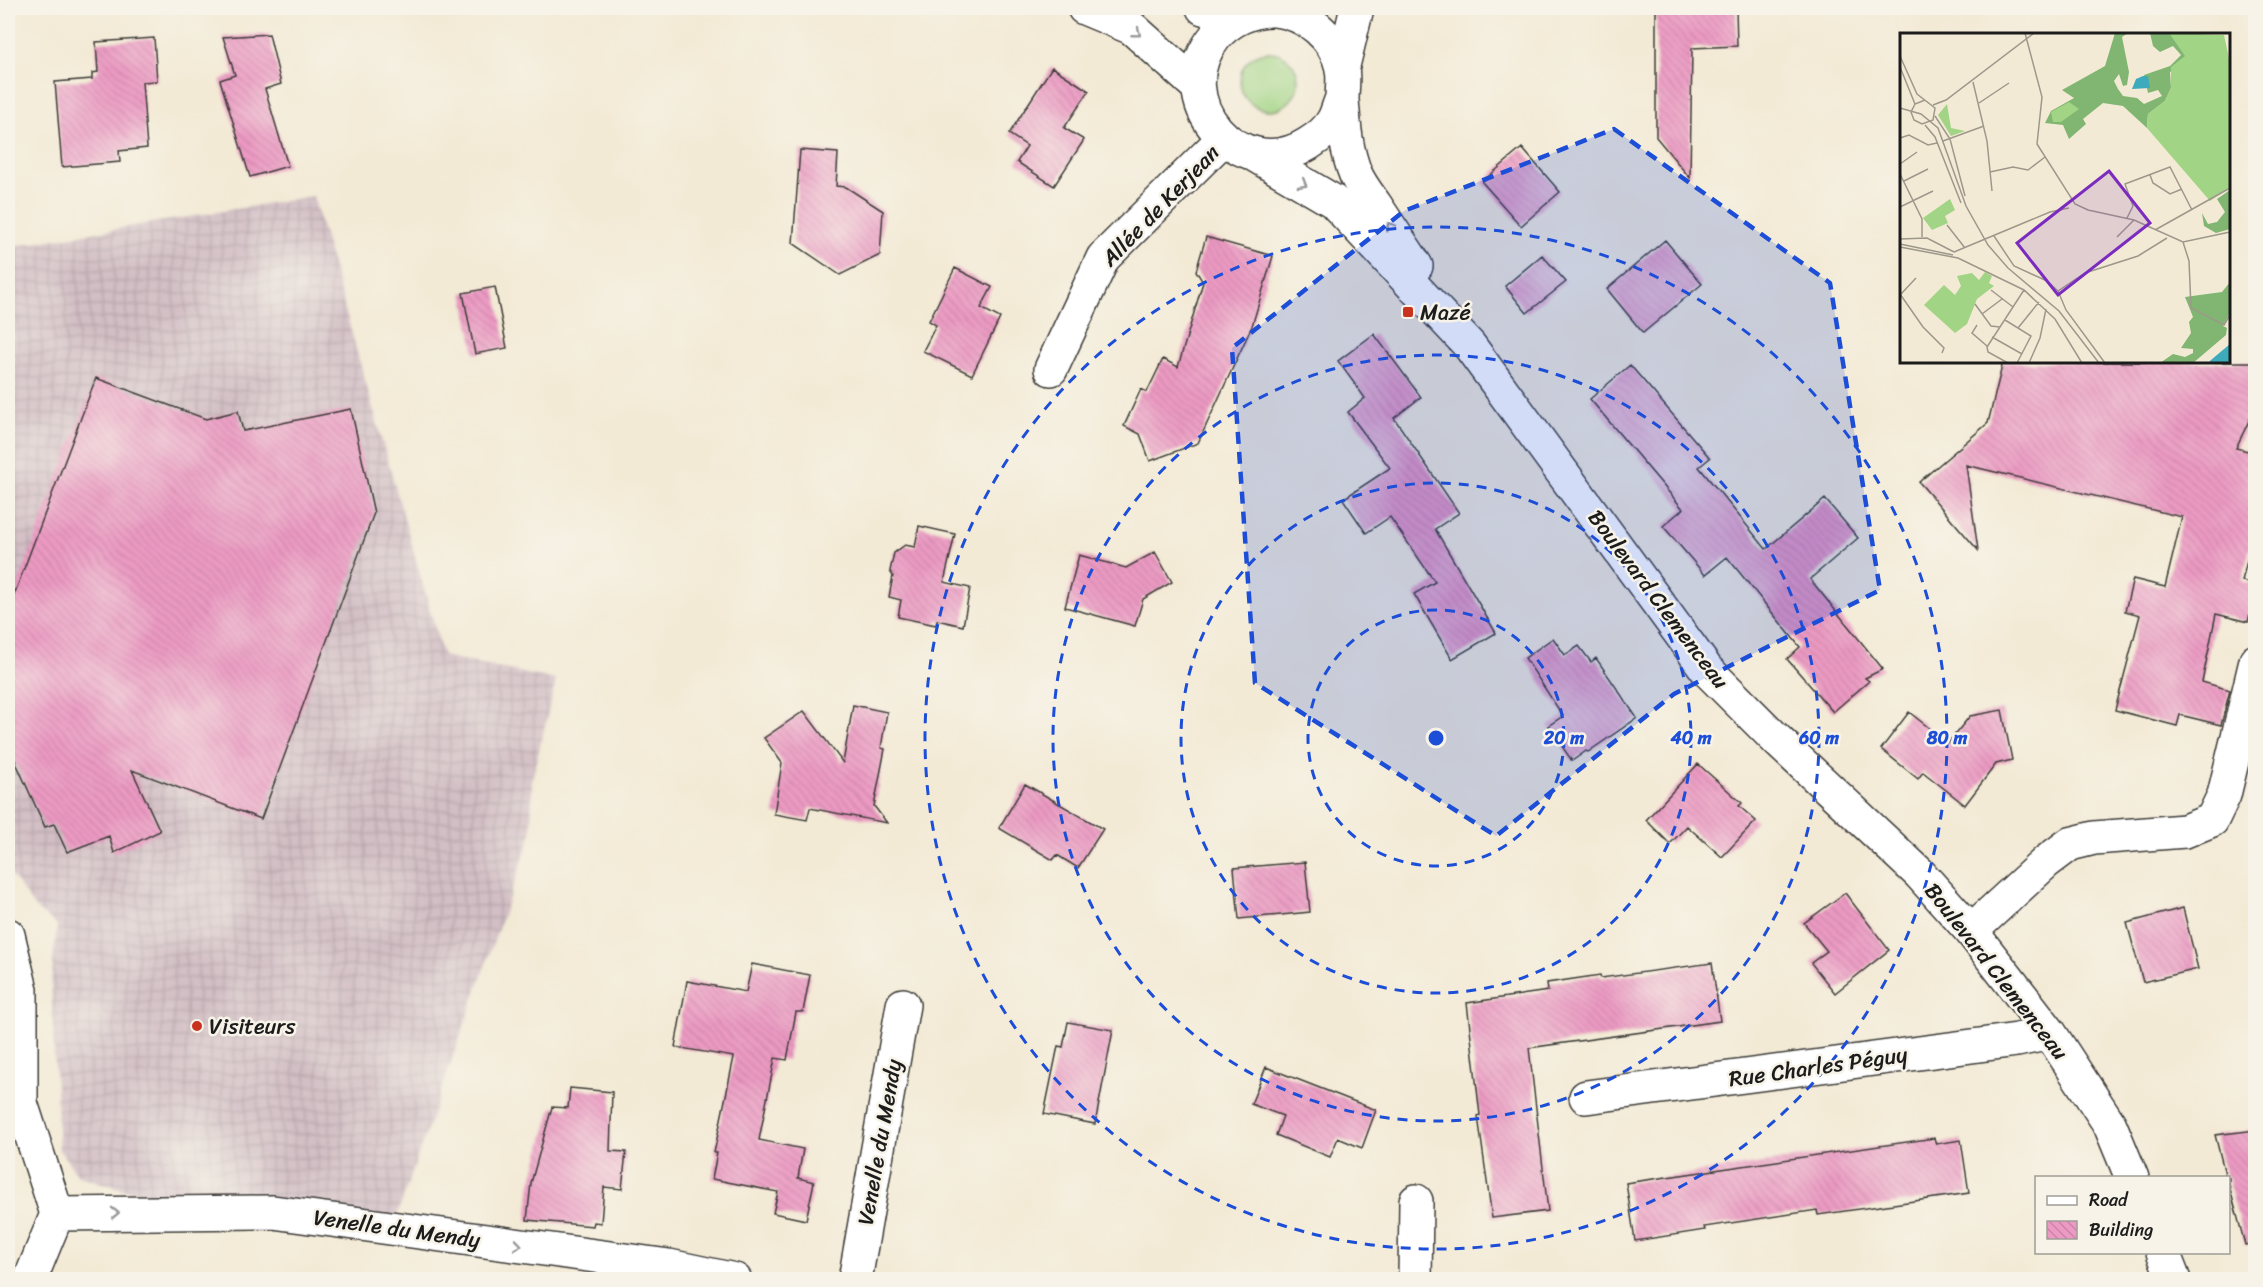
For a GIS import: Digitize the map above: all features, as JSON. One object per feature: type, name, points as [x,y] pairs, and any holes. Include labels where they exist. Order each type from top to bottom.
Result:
[{"type":"street","points":[[1084,8],[1132,28],[1198,87]]},
{"type":"street","points":[[1203,8],[1239,17]]},
{"type":"street","points":[[1357,8],[1342,84],[1333,120],[1319,138],[1299,150],[1276,156],[1253,154],[1224,138],[1210,124],[1202,107],[1198,87],[1200,66],[1208,46],[1221,29],[1239,17],[1278,9],[1298,15],[1318,28],[1334,47],[1342,84],[1346,143],[1357,177],[1469,345]]},
{"type":"street","name":"Allée de Kerjean","points":[[1051,369],[1103,258],[1224,138]]},
{"type":"street","name":"Boulevard Clemenceau","points":[[1253,154],[1334,201],[1469,345],[1707,670],[1779,742],[1919,873],[1971,931],[2050,1033],[2110,1125],[2131,1176]]},
{"type":"street","points":[[1971,931],[2031,875],[2070,844],[2094,838],[2185,831],[2212,820],[2224,795],[2256,661]]},
{"type":"street","points":[[8,935],[21,990],[21,1103],[57,1214],[30,1280]]},
{"type":"street","name":"Venelle du Mendy","points":[[855,1280],[903,1005]]},
{"type":"street","name":"Rue Charles Péguy","points":[[1586,1097],[2016,1040],[2050,1033]]},
{"type":"street","points":[[1415,1280],[1416,1201]]},
{"type":"street","name":"Venelle du Mendy","points":[[57,1214],[273,1212],[669,1266],[735,1280]]},
{"type":"street","points":[[2164,1254],[2174,1280]]},
{"type":"highlighted area","points":[[1614,129],[1830,283],[1880,590],[1674,694],[1496,836],[1255,683],[1232,348],[1404,211]]},
{"type":"shaded area","points":[[313,196],[443,656],[556,680],[532,779],[531,836],[396,1218],[135,1193],[79,1176],[59,1150],[51,985],[57,925],[35,908],[8,870],[8,247]]},
{"type":"green space","points":[[1269,52],[1285,57],[1293,65],[1298,81],[1293,97],[1285,105],[1269,110],[1253,105],[1245,97],[1240,81],[1245,65],[1253,57]]},
{"type":"building","points":[[1656,8],[1736,8],[1737,46],[1692,48],[1690,178],[1656,137]]},
{"type":"building","points":[[269,34],[281,84],[265,89],[288,166],[250,177],[220,80],[235,75],[223,37]]},
{"type":"building","points":[[154,38],[157,81],[142,82],[147,148],[119,151],[120,162],[62,167],[55,82],[92,79],[92,73],[98,72],[96,42]]},
{"type":"building","points":[[1052,67],[1089,91],[1064,128],[1084,140],[1054,186],[1017,162],[1027,146],[1009,134]]},
{"type":"building","points":[[1522,148],[1560,192],[1521,226],[1482,182]]},
{"type":"building","points":[[800,150],[838,153],[836,186],[846,187],[883,211],[880,255],[840,275],[793,243]]},
{"type":"building","points":[[1206,237],[1273,256],[1252,326],[1198,443],[1150,461],[1140,434],[1124,426],[1141,389],[1147,392],[1163,359],[1178,367],[1203,282],[1196,271]]},
{"type":"building","points":[[1665,240],[1702,284],[1643,333],[1607,289]]},
{"type":"building","points":[[1542,255],[1566,282],[1527,313],[1505,286]]},
{"type":"building","points":[[955,268],[992,287],[981,308],[1000,318],[972,375],[923,351],[936,325],[929,321]]},
{"type":"building","points":[[495,287],[507,348],[475,354],[463,293]]},
{"type":"building","points":[[1374,334],[1421,397],[1394,418],[1459,513],[1435,529],[1496,633],[1452,659],[1414,594],[1435,582],[1390,517],[1366,533],[1343,499],[1390,468],[1348,412],[1365,398],[1338,361]]},
{"type":"building","points":[[2256,362],[2256,406],[2236,448],[2256,453],[2256,524],[2242,581],[2256,585],[2256,590],[2248,622],[2216,614],[2202,682],[2230,690],[2221,725],[2180,715],[2177,726],[2115,710],[2140,615],[2125,611],[2133,579],[2165,587],[2182,517],[1966,465],[1978,550],[1919,482],[1988,423],[2003,363]]},
{"type":"building","points":[[1630,365],[1710,458],[1699,467],[1766,549],[1825,499],[1858,538],[1810,579],[1883,669],[1865,678],[1869,681],[1833,712],[1787,659],[1800,647],[1727,557],[1705,575],[1663,526],[1683,509],[1590,399]]},
{"type":"building","points":[[96,378],[206,419],[238,411],[243,431],[351,409],[374,513],[261,819],[132,770],[160,831],[114,853],[109,836],[67,852],[54,824],[45,827],[8,745],[8,611]]},
{"type":"building","points":[[919,526],[955,534],[944,582],[970,588],[963,626],[937,620],[936,625],[898,617],[901,600],[889,597],[893,576],[890,571],[894,553],[905,545],[915,547]]},
{"type":"building","points":[[1155,552],[1172,582],[1143,599],[1135,626],[1065,607],[1079,555],[1126,568]]},
{"type":"building","points":[[1553,638],[1565,655],[1579,646],[1591,662],[1596,658],[1637,718],[1572,761],[1548,726],[1563,716],[1525,658]]},
{"type":"building","points":[[853,705],[887,712],[881,748],[885,749],[874,806],[887,823],[810,808],[807,820],[774,814],[782,763],[764,738],[804,711],[843,763]]},
{"type":"building","points":[[2002,710],[2012,760],[1996,764],[1965,805],[1923,772],[1918,779],[1881,749],[1909,712],[1948,743],[1970,716]]},
{"type":"building","points":[[1698,764],[1742,803],[1739,806],[1756,821],[1722,857],[1687,826],[1670,844],[1646,820]]},
{"type":"building","points":[[1025,784],[1103,829],[1078,868],[1057,855],[1053,860],[999,828]]},
{"type":"building","points":[[1305,862],[1310,912],[1239,919],[1234,868]]},
{"type":"building","points":[[1845,893],[1889,950],[1835,993],[1811,963],[1827,951],[1804,923]]},
{"type":"building","points":[[2183,908],[2198,969],[2143,982],[2127,923]]},
{"type":"building","points":[[1712,963],[1720,1021],[1529,1048],[1548,1211],[1492,1218],[1478,1116],[1480,1115],[1467,1003],[1548,991],[1547,983]]},
{"type":"building","points":[[752,964],[810,975],[803,1012],[796,1012],[787,1060],[775,1058],[759,1140],[803,1149],[798,1178],[814,1182],[806,1220],[773,1213],[778,1192],[712,1179],[717,1153],[714,1153],[734,1057],[675,1047],[687,981],[746,992]]},
{"type":"building","points":[[1068,1022],[1113,1030],[1095,1124],[1044,1114],[1058,1046],[1063,1047]]},
{"type":"building","points":[[1266,1067],[1376,1110],[1362,1148],[1338,1138],[1330,1157],[1276,1135],[1283,1116],[1251,1104]]},
{"type":"building","points":[[570,1088],[612,1092],[610,1151],[626,1152],[622,1189],[604,1187],[601,1223],[594,1222],[593,1226],[527,1220],[531,1183],[552,1107],[568,1108]]},
{"type":"building","points":[[2256,1130],[2256,1243],[2245,1245],[2230,1189],[2230,1176],[2225,1176],[2215,1135]]},
{"type":"building","points":[[1934,1138],[1936,1144],[1961,1140],[1969,1193],[1818,1215],[1817,1210],[1704,1227],[1705,1230],[1635,1241],[1626,1183]]},
{"type":"place","name":"Mazé","points":[[1408,312]]},
{"type":"place","name":"Visiteurs","points":[[197,1026]]}]
